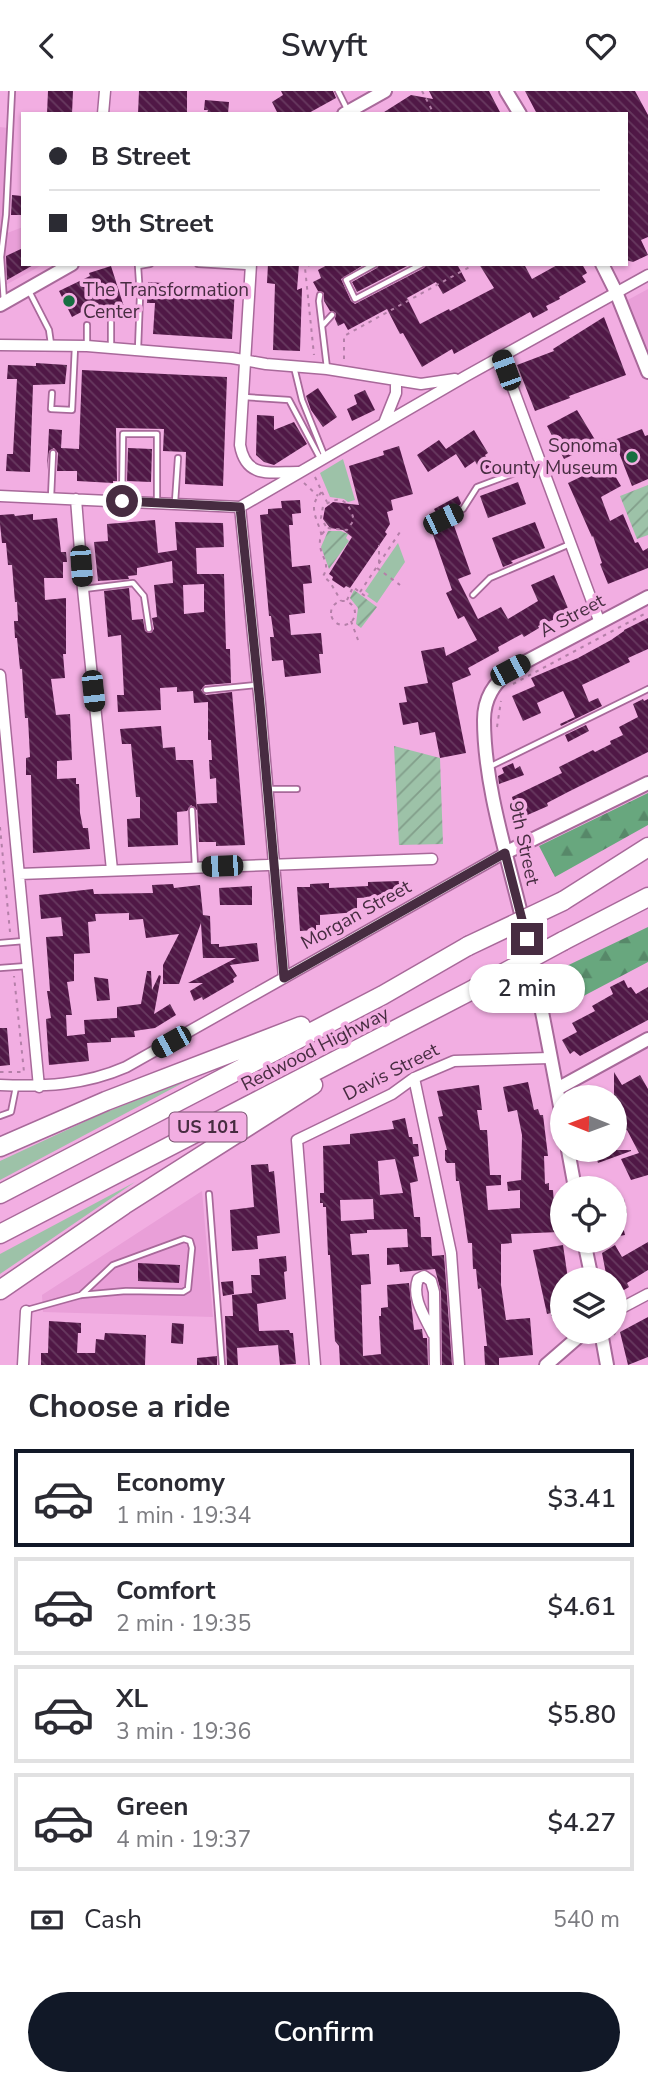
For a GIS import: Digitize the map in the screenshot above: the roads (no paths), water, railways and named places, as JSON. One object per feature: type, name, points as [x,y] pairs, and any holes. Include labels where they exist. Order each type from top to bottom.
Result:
[{"type":"highway","points":[[563,901],[648,847]]},
{"type":"highway","name":"Redwood Highway","points":[[0,1194],[383,995],[468,946],[648,857]]},
{"type":"highway","name":"Redwood Highway","points":[[0,1234],[417,1020],[648,897]]},
{"type":"highway","points":[[563,941],[648,909]]},
{"type":"highway","points":[[0,1147],[106,1101],[383,995]]},
{"type":"highway","points":[[0,1290],[164,1179],[417,1020]]},
{"type":"street","points":[[103,112],[104,91]]},
{"type":"street","points":[[348,112],[385,91]]},
{"type":"street","points":[[506,91],[519,112]]},
{"type":"street","points":[[1,303],[68,266]]},
{"type":"street","points":[[251,266],[240,445],[242,458],[251,468],[270,474],[299,471]]},
{"type":"street","points":[[603,266],[648,372]]},
{"type":"street","points":[[0,496],[240,507],[501,356],[648,275]]},
{"type":"street","points":[[0,345],[51,344],[138,350],[327,369],[421,384],[466,376]]},
{"type":"street","points":[[501,356],[600,622]]},
{"type":"street","points":[[383,424],[393,402],[396,381]]},
{"type":"street","points":[[76,499],[112,870]]},
{"type":"street","points":[[240,507],[258,685],[265,704],[268,789],[284,978]]},
{"type":"street","name":"A Street","points":[[487,699],[495,683],[510,670],[648,597]]},
{"type":"street","points":[[0,675],[4,757],[19,874],[38,1087]]},
{"type":"street","name":"9th Street","points":[[487,699],[484,720],[489,767],[556,1085]]},
{"type":"street","name":"Morgan Street","points":[[0,1084],[38,1087],[102,1077],[126,1067],[505,853],[648,783]]},
{"type":"street","points":[[19,874],[432,859]]},
{"type":"street","points":[[564,1085],[648,1039]]},
{"type":"street","name":"Davis Street","points":[[315,1365],[297,1140],[392,1094],[414,1078],[454,1061],[549,1058]]},
{"type":"street","points":[[414,1078],[451,1253],[459,1365]]},
{"type":"street","points":[[433,1334],[416,1295],[418,1279],[424,1276],[431,1282],[434,1293],[435,1365]]},
{"type":"street","points":[[627,1306],[648,1294]]},
{"type":"street","points":[[23,1365],[26,1311]]},
{"type":"street","points":[[546,1365],[570,1344]]},
{"type":"street","points":[[603,1344],[607,1365]]},
{"type":"lane","points":[[1,303],[1,257],[6,215],[12,91]]},
{"type":"lane","points":[[338,91],[346,112]]},
{"type":"lane","points":[[138,266],[138,350]]},
{"type":"lane","points":[[371,266],[346,280],[355,299],[418,266]]},
{"type":"lane","points":[[27,289],[49,330],[51,344]]},
{"type":"lane","points":[[320,295],[318,301],[327,369]]},
{"type":"lane","points":[[321,326],[332,315]]},
{"type":"lane","points":[[111,323],[111,348]]},
{"type":"lane","points":[[87,325],[87,346]]},
{"type":"lane","points":[[0,345],[0,353]]},
{"type":"lane","points":[[52,393],[51,409],[72,410],[75,345]]},
{"type":"lane","points":[[294,366],[302,400],[323,459]]},
{"type":"lane","points":[[243,397],[289,401],[323,459]]},
{"type":"lane","points":[[122,501],[123,434],[158,434],[157,503]]},
{"type":"lane","points":[[51,498],[53,453]]},
{"type":"lane","points":[[175,504],[178,458]]},
{"type":"lane","points":[[443,519],[463,509],[477,487],[541,464]]},
{"type":"lane","points":[[473,595],[489,578],[571,544]]},
{"type":"lane","points":[[83,589],[133,583],[144,596],[149,629]]},
{"type":"lane","points":[[206,690],[258,685]]},
{"type":"lane","points":[[489,767],[648,689]]},
{"type":"lane","points":[[268,789],[297,789]]},
{"type":"lane","points":[[192,810],[195,867]]},
{"type":"lane","points":[[0,943],[25,941]]},
{"type":"lane","points":[[0,968],[27,966]]},
{"type":"lane","points":[[0,1115],[11,1112],[16,1085]]},
{"type":"lane","points":[[209,1194],[222,1365]]},
{"type":"lane","points":[[26,1311],[81,1295],[126,1291],[183,1292],[188,1289],[192,1248],[190,1241],[184,1238],[113,1265],[81,1295]]},
{"type":"place","name":"The Transformation Center","points":[[69,301]]},
{"type":"place","name":"Sonoma County Museum","points":[[632,457]]}]
